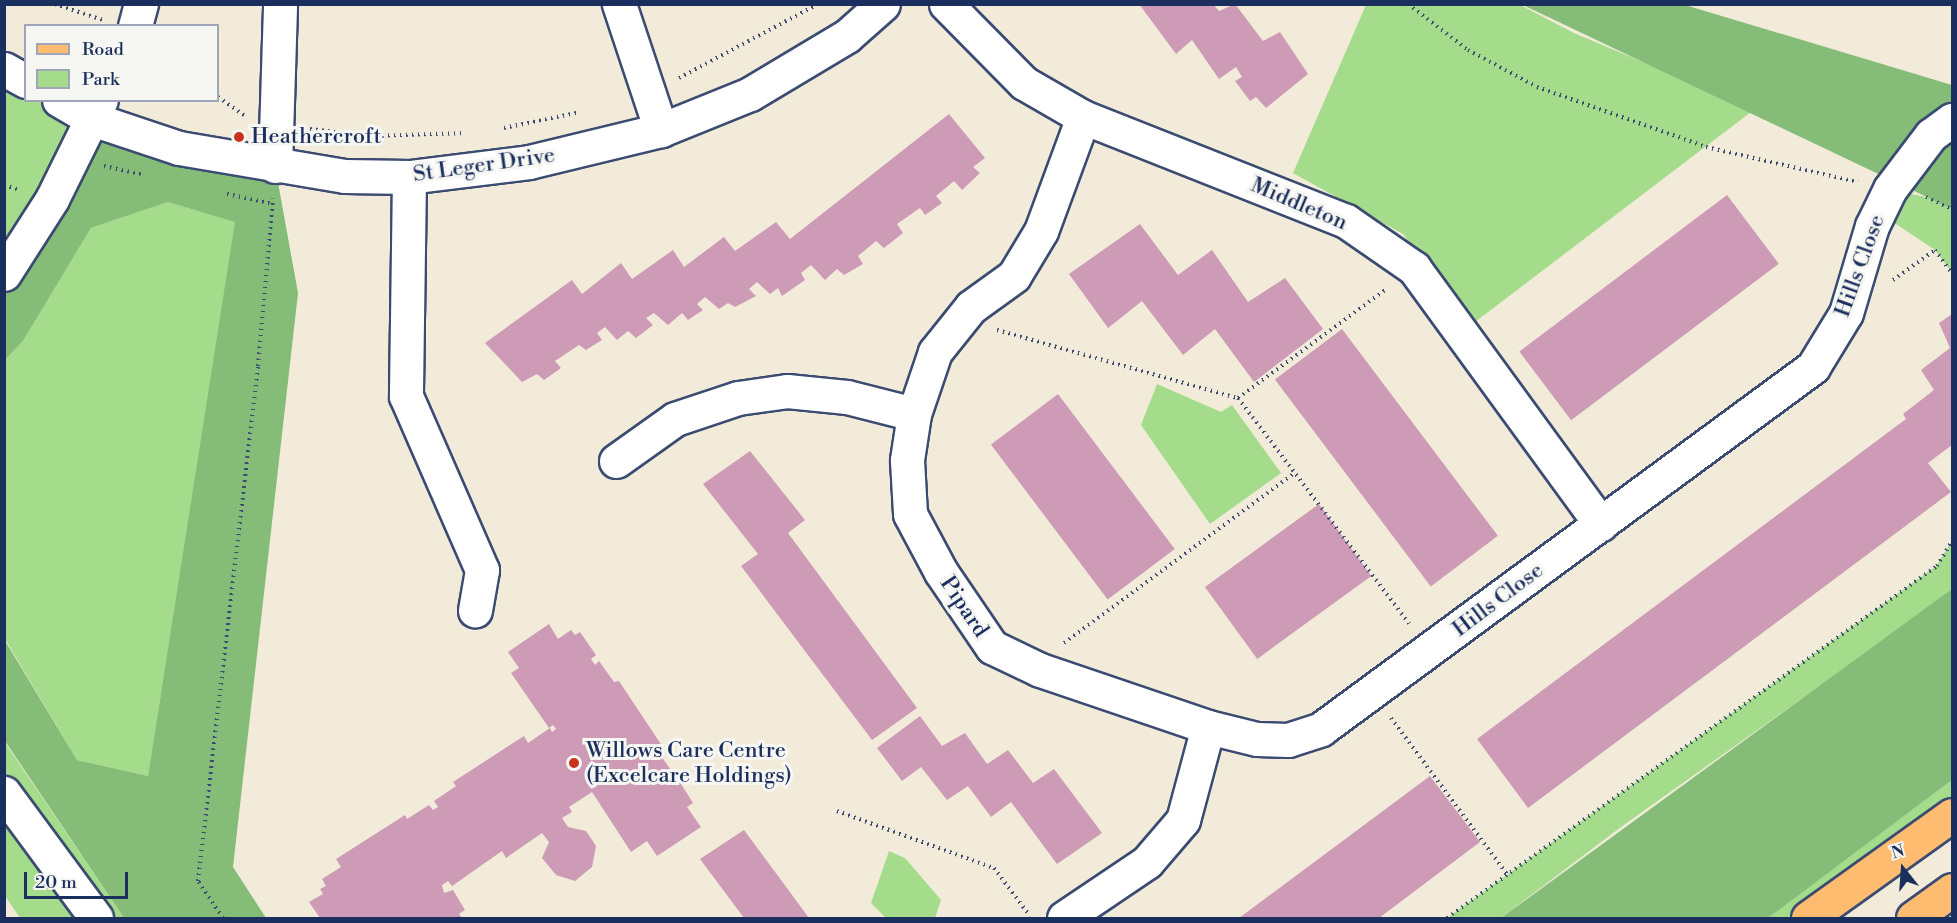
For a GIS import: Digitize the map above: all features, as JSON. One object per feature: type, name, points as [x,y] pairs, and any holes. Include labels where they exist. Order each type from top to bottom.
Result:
[{"type":"main road","points":[[1808,918],[1953,815]]},
{"type":"main road","points":[[1913,918],[1953,890]]},
{"type":"street","points":[[122,24],[141,4]]},
{"type":"street","points":[[275,166],[280,4]]},
{"type":"street","points":[[619,4],[661,130]]},
{"type":"street","name":"St Leger Drive","points":[[66,102],[96,110],[179,148],[345,176],[409,177],[529,162],[661,130],[750,94],[847,36],[884,4]]},
{"type":"street","name":"Middleton","points":[[946,4],[1023,83],[1083,117],[1346,221],[1414,268],[1601,524]]},
{"type":"street","points":[[4,69],[24,80]]},
{"type":"street","points":[[4,274],[51,199],[96,110]]},
{"type":"street","name":"Pipard","points":[[1083,117],[1035,240],[1014,276],[959,319],[935,352],[914,414],[907,460],[910,514],[941,572],[992,647],[1032,666],[1208,727]]},
{"type":"street","name":"Hills Close","points":[[1208,727],[1257,739],[1288,740],[1321,729],[1813,367],[1846,313],[1872,226],[1890,189],[1931,135],[1953,120]]},
{"type":"street","points":[[409,177],[406,396],[482,570],[475,610]]},
{"type":"street","points":[[616,461],[675,419],[738,398],[787,391],[847,397],[914,414]]},
{"type":"street","points":[[1064,918],[1147,862],[1183,820],[1208,727]]},
{"type":"street","points":[[4,793],[96,918]]},
{"type":"path","points":[[55,4],[122,24]]},
{"type":"path","points":[[647,87],[691,74],[818,4]]},
{"type":"path","points":[[1408,4],[1468,50],[1537,87],[1707,147],[1935,199],[1953,209]]},
{"type":"path","points":[[219,98],[236,112],[277,126],[370,136],[472,133]]},
{"type":"path","points":[[495,130],[580,112]]},
{"type":"path","points":[[99,165],[146,175]]},
{"type":"path","points":[[224,918],[198,880],[273,204],[275,166]]},
{"type":"path","points":[[4,185],[51,199]]},
{"type":"path","points":[[215,191],[273,204]]},
{"type":"path","points":[[1891,281],[1935,250],[1953,273]]},
{"type":"path","points":[[1238,398],[1414,268]]},
{"type":"path","points":[[959,319],[1238,398],[1431,650]]},
{"type":"path","points":[[1032,666],[1295,473]]},
{"type":"path","points":[[1447,918],[1936,566],[1953,541]]},
{"type":"path","points":[[1372,693],[1507,874]]},
{"type":"path","points":[[837,811],[994,868],[1033,918]]},
{"type":"green space","points":[[1366,5],[1520,5],[1574,33],[1755,109],[1471,325],[1403,234],[1293,173]]},
{"type":"green space","points":[[1523,5],[1685,5],[1952,85],[1952,209]]},
{"type":"green space","points":[[4,69],[24,80],[24,102],[61,102],[92,119],[4,274]]},
{"type":"green space","points":[[92,119],[275,166],[298,293],[233,867],[266,918],[124,918],[5,741],[4,639],[77,760],[148,776],[235,222],[168,202],[91,228],[23,341],[5,360],[5,274]]},
{"type":"green space","points":[[1890,189],[1934,199],[1952,209],[1952,273],[1935,250],[1893,222]]},
{"type":"green space","points":[[168,202],[236,222],[148,776],[77,760],[5,639],[5,360],[23,341],[91,228]]},
{"type":"green space","points":[[1157,384],[1221,412],[1232,405],[1281,473],[1210,524],[1141,425]]},
{"type":"green space","points":[[1952,541],[1952,589],[1922,613],[1621,827],[1501,918],[1447,918],[1936,566]]},
{"type":"green space","points":[[1952,589],[1952,780],[1776,912],[1767,918],[1501,918]]},
{"type":"green space","points":[[4,741],[124,918],[20,918],[5,896]]},
{"type":"green space","points":[[1952,780],[1952,815],[1808,918],[1767,918]]},
{"type":"green space","points":[[889,851],[905,858],[941,900],[935,918],[886,918],[871,903]]},
{"type":"building","points":[[1139,4],[1213,4],[1219,11],[1235,4],[1263,41],[1280,32],[1308,74],[1266,108],[1256,97],[1250,101],[1235,81],[1242,77],[1236,67],[1219,79],[1192,40],[1176,54]]},
{"type":"building","points":[[949,114],[985,158],[973,167],[980,173],[962,190],[954,181],[936,196],[942,203],[925,215],[920,208],[897,224],[903,233],[884,248],[876,241],[858,256],[863,264],[844,275],[837,269],[825,280],[811,265],[801,273],[805,280],[782,296],[778,288],[770,294],[757,282],[749,289],[756,296],[735,307],[728,303],[719,309],[705,297],[697,304],[703,310],[688,320],[682,313],[668,325],[654,313],[646,318],[653,325],[636,338],[628,331],[617,340],[605,327],[597,333],[602,340],[586,350],[579,345],[555,361],[561,368],[544,380],[537,374],[522,382],[485,343],[572,280],[582,294],[621,263],[632,279],[673,250],[684,267],[724,237],[735,251],[776,222],[790,239]]},
{"type":"building","points":[[1727,195],[1779,264],[1571,420],[1519,351]]},
{"type":"building","points":[[1140,224],[1178,275],[1212,250],[1248,302],[1285,278],[1323,329],[1254,382],[1215,329],[1183,355],[1142,301],[1108,328],[1069,274]]},
{"type":"building","points":[[1952,314],[1952,445],[1928,463],[1951,492],[1528,808],[1477,739],[1906,419],[1903,414],[1934,390],[1921,370],[1950,348],[1939,323]]},
{"type":"building","points":[[1342,329],[1498,536],[1431,586],[1275,380]]},
{"type":"building","points":[[1058,394],[1175,549],[1108,599],[991,445]]},
{"type":"building","points":[[750,451],[805,520],[788,533],[917,708],[872,740],[741,566],[758,554],[703,484]]},
{"type":"building","points":[[1319,504],[1371,576],[1257,659],[1205,587]]},
{"type":"building","name":"Willows Care Centre (Excelcare Holdings)","points":[[549,624],[558,639],[571,630],[575,635],[580,632],[596,655],[591,659],[595,665],[599,661],[614,682],[619,681],[664,749],[659,753],[673,773],[668,776],[672,783],[678,779],[693,803],[687,807],[701,827],[657,856],[647,841],[631,852],[592,792],[569,807],[572,812],[562,818],[568,827],[586,831],[596,846],[592,867],[575,881],[556,875],[542,858],[549,842],[542,833],[506,858],[502,851],[452,886],[448,881],[442,885],[444,893],[453,890],[465,910],[459,914],[462,918],[320,918],[309,902],[323,894],[320,889],[326,886],[322,879],[341,867],[336,859],[405,815],[407,819],[429,805],[433,810],[438,807],[434,801],[456,786],[453,782],[524,736],[528,743],[550,728],[552,732],[556,729],[553,725],[549,728],[511,673],[519,668],[508,652]]},
{"type":"building","points":[[920,716],[942,746],[965,733],[987,764],[1008,750],[1033,783],[1054,769],[1102,833],[1057,864],[1011,802],[991,817],[968,786],[947,800],[921,767],[902,781],[877,748]]},
{"type":"building","points":[[1430,776],[1480,842],[1379,918],[1239,918]]},
{"type":"building","points":[[744,830],[809,918],[744,918],[700,859]]},
{"type":"place","name":"Heathercroft","points":[[239,137]]},
{"type":"place","name":"Willows Care Centre (Excelcare Holdings)","points":[[574,763]]}]
